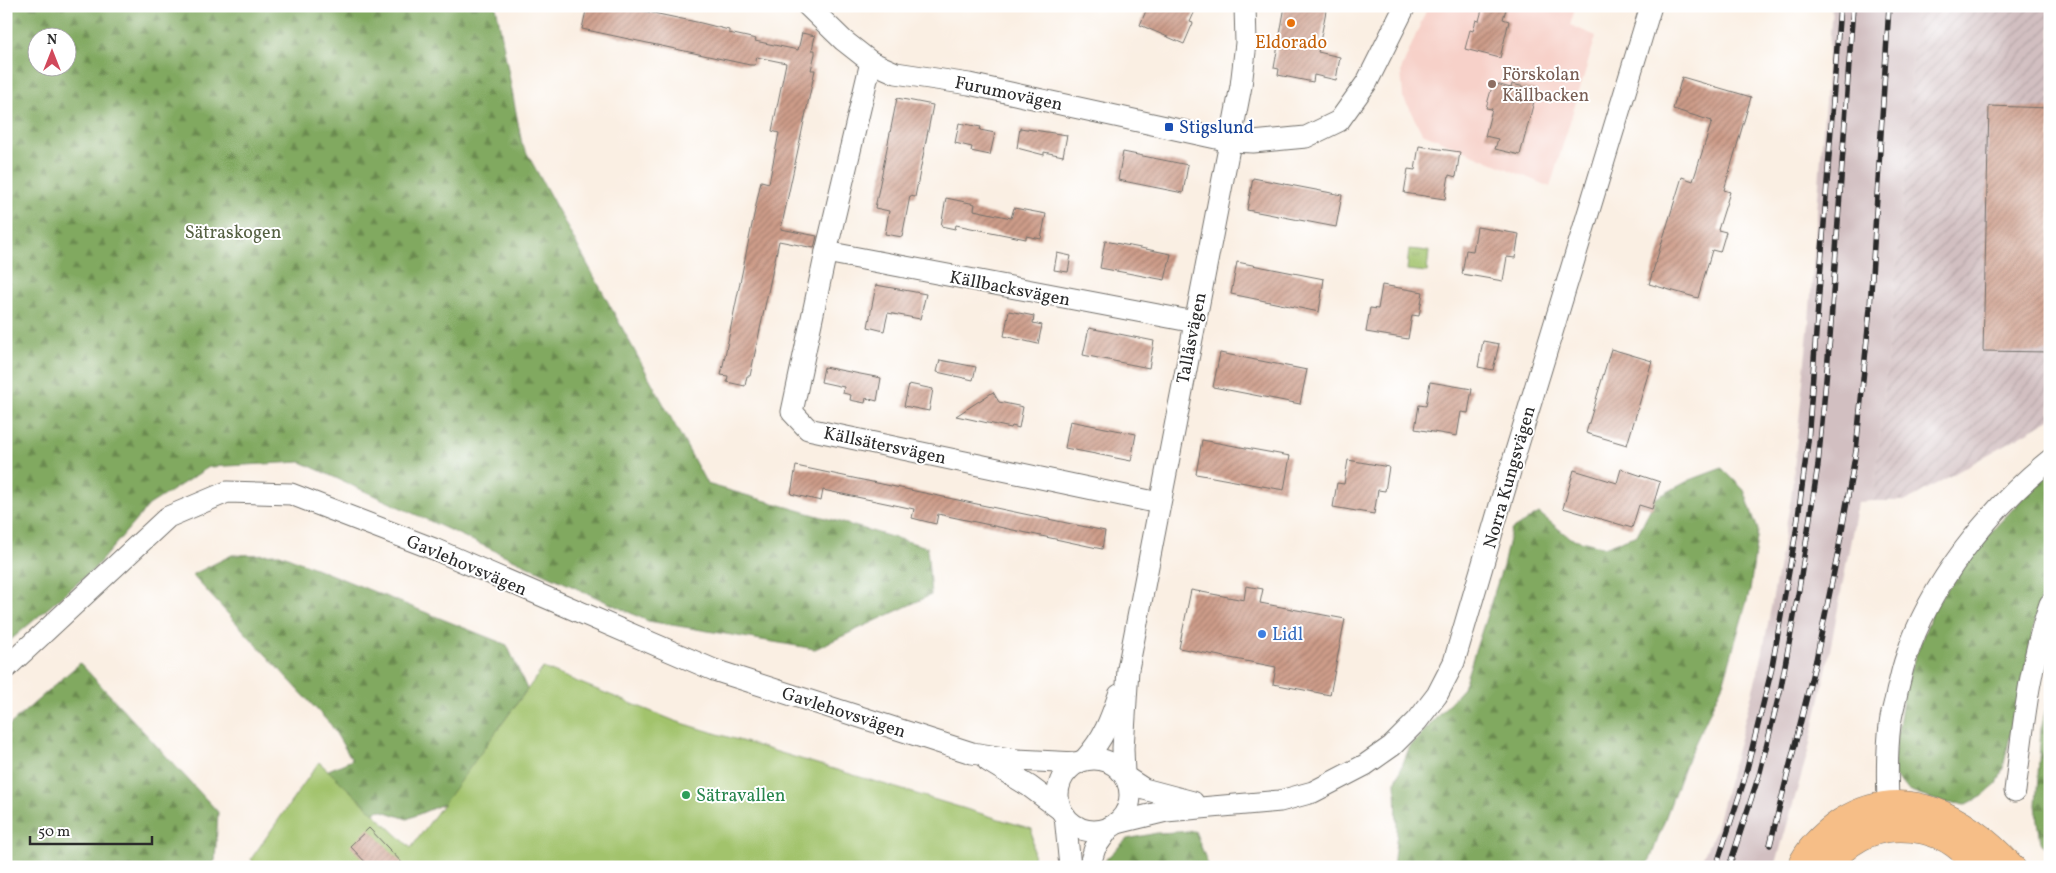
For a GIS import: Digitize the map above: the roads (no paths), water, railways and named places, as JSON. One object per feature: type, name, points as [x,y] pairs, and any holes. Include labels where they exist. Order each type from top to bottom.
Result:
[{"type":"main road","points":[[1825,867],[1834,856],[1889,817],[1916,807],[1954,820],[1984,840],[2011,867]]},
{"type":"main road","points":[[1801,867],[1820,840],[1834,828],[1868,809],[1913,829],[1943,836],[1970,855],[1976,867]]},
{"type":"street","name":"Furumovägen","points":[[808,6],[842,40],[871,62],[896,73],[968,84],[1230,141],[1253,142],[1306,137],[1339,121],[1367,82],[1405,6]]},
{"type":"street","name":"Tallåsvägen","points":[[1089,867],[1095,848],[1113,825],[1125,814],[1130,803],[1130,790],[1126,776],[1123,748],[1128,669],[1241,86],[1246,43],[1245,6]]},
{"type":"street","name":"Norra Kungsvägen","points":[[1113,825],[1166,811],[1280,801],[1313,792],[1365,765],[1392,746],[1417,721],[1437,695],[1454,662],[1513,461],[1652,6]]},
{"type":"street","name":"Källsätersvägen","points":[[871,62],[826,252],[792,412],[808,429],[1159,503]]},
{"type":"street","name":"Källbacksvägen","points":[[826,252],[1194,322]]},
{"type":"street","points":[[1889,817],[1886,776],[1890,723],[1906,658],[1927,609],[1950,568],[1977,534],[2027,479],[2050,460]]},
{"type":"street","name":"Gavlehovsvägen","points":[[6,668],[168,517],[227,492],[291,494],[434,550],[714,670],[972,753],[1017,760],[1081,761]]},
{"type":"street","points":[[2015,791],[2026,706],[2040,631],[2050,604]]},
{"type":"street","name":"Tallåsvägen","points":[[1070,867],[1063,813],[1058,800],[1060,784],[1068,770],[1081,761],[1098,744],[1108,728],[1128,669]]},
{"type":"street","name":"Gavlehovsvägen","points":[[972,753],[1008,772],[1063,813]]},
{"type":"street","points":[[1081,761],[1096,758],[1107,760],[1117,766],[1126,776]]},
{"type":"street","name":"Norra Kungsvägen","points":[[1126,776],[1144,789],[1212,806]]},
{"type":"street","points":[[1063,813],[1072,823],[1090,831],[1113,825]]},
{"type":"railway","points":[[1716,867],[1744,781],[1771,672],[1796,532],[1808,442],[1840,6]]},
{"type":"railway","points":[[1729,867],[1760,772],[1781,687],[1799,589],[1818,465],[1830,337],[1853,6]]},
{"type":"railway","points":[[1770,845],[1816,660],[1856,451],[1870,308],[1889,6]]},
{"type":"place","name":"Eldorado","points":[[1291,23]]},
{"type":"place","name":"Förskolan Källbacken","points":[[1492,84]]},
{"type":"place","name":"Stigslund","points":[[1169,127]]},
{"type":"place","name":"Lidl","points":[[1262,634]]},
{"type":"place","name":"Sätravallen","points":[[686,795]]},
{"type":"park label","name":"Sätraskogen","points":[[233,232]]}]
